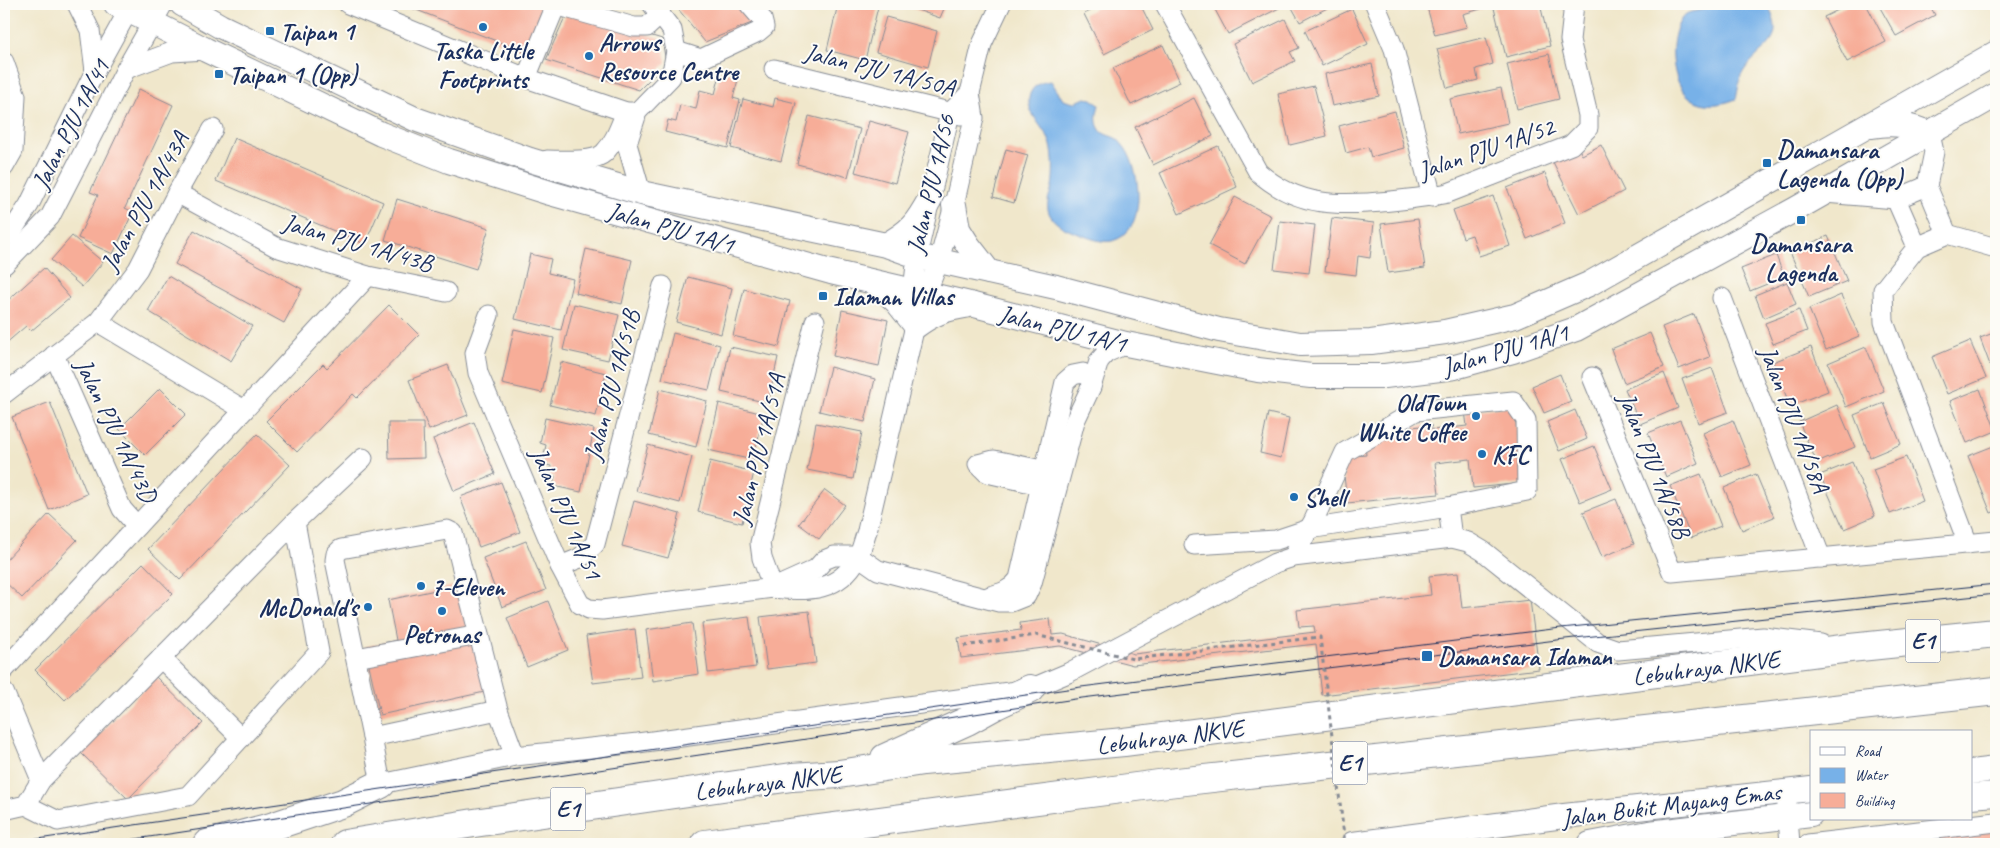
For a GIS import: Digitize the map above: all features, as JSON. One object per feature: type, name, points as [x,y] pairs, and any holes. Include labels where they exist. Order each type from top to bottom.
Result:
[{"type":"highway","name":"Lebuhraya NKVE","points":[[345,844],[474,823],[792,777],[839,774],[922,761],[1124,742],[1850,648],[1996,633]]},
{"type":"highway","points":[[839,774],[896,754],[1030,689]]},
{"type":"highway","name":"Lebuhraya NKVE","points":[[705,844],[1160,784],[1996,691]]},
{"type":"highway","points":[[207,844],[271,827],[343,803],[381,784]]},
{"type":"main road","name":"Jalan PJU 1A/1","points":[[182,4],[220,26],[415,119],[530,160],[641,193],[886,245],[928,258],[1056,287],[1219,330],[1300,344],[1371,342],[1445,332],[1515,316],[1589,284],[1996,53]]},
{"type":"main road","name":"Jalan PJU 1A/1","points":[[125,6],[158,13],[206,50],[381,134],[449,161],[550,193],[920,295],[974,305],[1126,344],[1249,368],[1312,376],[1385,376],[1455,367],[1513,351],[1576,329],[1825,193],[1996,95]]},
{"type":"main road","points":[[1863,128],[1890,123],[1913,126],[1930,134]]},
{"type":"main road","points":[[886,245],[904,234],[916,222],[930,199]]},
{"type":"main road","points":[[954,204],[958,229],[989,272]]},
{"type":"main road","points":[[878,284],[897,302],[916,326],[931,315],[946,309],[974,305]]},
{"type":"main road","points":[[1972,772],[1996,769]]},
{"type":"main road","name":"Jalan Bukit Mayang Emas","points":[[1353,844],[1564,816],[1810,789]]},
{"type":"main road","points":[[1972,796],[1996,794]]},
{"type":"main road","name":"Jalan Bukit Mayang Emas","points":[[1590,844],[1650,839],[1810,814]]},
{"type":"street","points":[[77,4],[90,30],[95,71]]},
{"type":"street","points":[[210,4],[220,26]]},
{"type":"street","points":[[348,4],[526,78],[631,112]]},
{"type":"street","points":[[526,78],[554,4],[634,27],[647,27],[657,9],[672,30],[676,51],[671,76],[631,112],[603,155],[584,160],[530,160]]},
{"type":"street","points":[[676,51],[701,59],[758,32],[764,27],[762,19],[749,4]]},
{"type":"street","points":[[970,93],[982,44],[1001,4]]},
{"type":"street","name":"Jalan PJU 1A/52","points":[[1165,4],[1258,172],[1267,181],[1290,194],[1318,202],[1350,205],[1432,197],[1448,193],[1571,145],[1588,128],[1588,115],[1570,40],[1574,4]]},
{"type":"street","points":[[1375,4],[1394,49],[1432,197]]},
{"type":"street","name":"Jalan PJU 1A/41","points":[[4,238],[12,231],[29,204],[125,6]]},
{"type":"street","name":"Jalan PJU 1A/41","points":[[4,265],[50,217],[126,69],[158,13]]},
{"type":"street","points":[[126,69],[172,52],[206,50]]},
{"type":"street","points":[[4,62],[16,96],[13,151],[4,167]]},
{"type":"street","name":"Jalan PJU 1A/50A","points":[[774,69],[974,118]]},
{"type":"street","name":"Jalan PJU 1A/56","points":[[858,556],[867,530],[916,326],[928,258],[930,199],[950,113],[970,93]]},
{"type":"street","name":"Jalan PJU 1A/56","points":[[928,258],[954,204],[974,118],[970,93]]},
{"type":"street","points":[[631,112],[627,144],[641,193]]},
{"type":"street","name":"Jalan PJU 1A/43A","points":[[4,394],[98,322],[138,269],[213,128]]},
{"type":"street","points":[[1930,134],[1934,152],[1927,186],[1947,234]]},
{"type":"street","points":[[1825,193],[1896,200],[1927,186]]},
{"type":"street","name":"Jalan PJU 1A/43B","points":[[177,193],[276,247],[368,276],[446,292]]},
{"type":"street","points":[[1896,200],[1917,247]]},
{"type":"street","points":[[1968,544],[1884,322],[1883,290],[1917,247],[1947,234],[1996,248]]},
{"type":"street","points":[[4,670],[368,276]]},
{"type":"street","name":"Jalan PJU 1A/51B","points":[[560,566],[580,558],[595,544],[663,286]]},
{"type":"street","name":"Jalan PJU 1A/58A","points":[[1722,298],[1821,558]]},
{"type":"street","name":"Jalan PJU 1A/51","points":[[489,315],[475,353],[478,373],[560,566],[580,604],[589,609],[602,610],[773,588],[800,591],[825,586],[845,575],[858,556]]},
{"type":"street","points":[[98,322],[244,410]]},
{"type":"street","name":"Jalan PJU 1A/51A","points":[[773,588],[762,558],[760,543],[815,322]]},
{"type":"street","points":[[1044,478],[1056,470],[1066,436],[1091,387],[1099,361],[1106,353],[1126,344]]},
{"type":"street","name":"Jalan PJU 1A/43D","points":[[54,355],[122,509],[137,526]]},
{"type":"street","points":[[986,597],[1004,592],[1014,586],[1019,580],[1065,382],[1073,375],[1083,373],[1090,378],[1091,387]]},
{"type":"street","name":"Jalan PJU 1A/58B","points":[[1592,377],[1672,572],[1821,558]]},
{"type":"street","points":[[1194,545],[1276,540],[1309,530],[1448,507],[1527,491],[1526,420],[1513,401],[1416,410],[1346,452],[1309,530],[1293,557]]},
{"type":"street","points":[[858,556],[878,570],[986,597],[999,602],[1011,602],[1026,596],[1032,583],[1075,421]]},
{"type":"street","points":[[26,805],[41,780],[295,522],[363,458]]},
{"type":"street","points":[[1044,478],[1051,490],[1052,508]]},
{"type":"street","points":[[1448,507],[1452,538]]},
{"type":"street","points":[[4,810],[26,805],[58,821],[188,796],[319,652],[295,522]]},
{"type":"street","points":[[515,756],[498,710],[453,533],[447,530],[341,549],[336,554],[335,560],[381,784],[515,756],[638,743],[1030,689],[1068,673],[1275,563],[1293,557],[1452,538],[1468,542],[1483,551],[1598,643],[1618,650],[1762,637],[1850,648]]},
{"type":"street","points":[[1821,558],[1996,541]]},
{"type":"street","points":[[356,658],[479,635]]},
{"type":"street","points":[[161,658],[241,738]]},
{"type":"street","points":[[4,692],[41,780]]},
{"type":"street","points":[[372,738],[498,710]]},
{"type":"street","points":[[1786,791],[1790,844]]},
{"type":"street","points":[[1647,807],[1650,839]]},
{"type":"street","points":[[1808,844],[1996,822]]},
{"type":"path","points":[[964,646],[1036,635],[1133,659],[1320,637],[1345,844]]},
{"type":"water","points":[[1711,4],[1767,4],[1775,28],[1774,36],[1770,43],[1743,72],[1736,99],[1711,104],[1701,103],[1692,99],[1684,92],[1675,72],[1673,43],[1675,33],[1682,18],[1688,13],[1704,9]]},
{"type":"water","points":[[1051,81],[1063,100],[1074,103],[1085,98],[1092,99],[1099,105],[1097,119],[1099,128],[1105,134],[1118,140],[1131,158],[1137,185],[1138,200],[1136,214],[1131,226],[1124,235],[1112,241],[1096,240],[1067,229],[1057,223],[1049,214],[1048,200],[1052,187],[1053,171],[1052,150],[1049,139],[1031,110],[1029,98],[1032,90],[1037,85]]},
{"type":"building","points":[[401,4],[547,4],[530,54]]},
{"type":"building","points":[[674,4],[744,4],[759,20],[705,42]]},
{"type":"building","points":[[838,4],[864,4],[878,7],[865,60],[827,50]]},
{"type":"building","points":[[900,4],[946,4],[940,18]]},
{"type":"building","points":[[1105,4],[1140,4],[1153,30],[1104,54],[1084,14]]},
{"type":"building","points":[[1212,4],[1277,4],[1279,8],[1228,34]]},
{"type":"building","points":[[1290,4],[1335,4],[1300,22]]},
{"type":"building","points":[[1426,4],[1480,4],[1481,9],[1463,14],[1467,27],[1435,35]]},
{"type":"building","points":[[1515,4],[1540,4],[1550,46],[1506,57],[1494,8]]},
{"type":"building","points":[[1850,4],[1866,4],[1886,42],[1847,62],[1824,17]]},
{"type":"building","points":[[1878,4],[1929,4],[1935,15],[1896,36]]},
{"type":"building","points":[[1352,9],[1368,44],[1322,66],[1305,31]]},
{"type":"building","points":[[568,10],[662,39],[666,63],[639,90],[546,60]]},
{"type":"building","points":[[886,17],[937,31],[928,67],[876,52]]},
{"type":"building","points":[[1285,19],[1299,48],[1290,52],[1295,61],[1252,82],[1233,44]]},
{"type":"building","points":[[1486,37],[1493,64],[1476,69],[1478,80],[1447,88],[1437,49]]},
{"type":"building","points":[[1163,45],[1180,82],[1131,105],[1113,68]]},
{"type":"building","points":[[1549,54],[1559,99],[1517,109],[1507,64]]},
{"type":"building","points":[[1372,64],[1379,96],[1332,106],[1325,74]]},
{"type":"building","points":[[721,71],[739,76],[733,98],[740,100],[728,148],[665,132],[668,120],[676,122],[680,105],[696,109],[700,90],[715,94]]},
{"type":"building","points":[[1314,86],[1327,136],[1290,145],[1278,94]]},
{"type":"building","points":[[1501,88],[1508,123],[1458,134],[1450,99]]},
{"type":"building","points":[[139,89],[173,105],[125,208],[133,212],[113,254],[78,238],[98,195],[90,192]]},
{"type":"building","points":[[775,98],[796,103],[781,161],[731,148],[743,99],[773,107]]},
{"type":"building","points":[[1194,98],[1213,136],[1153,165],[1135,127]]},
{"type":"building","points":[[1395,111],[1404,148],[1371,157],[1368,147],[1346,153],[1339,126]]},
{"type":"building","points":[[809,116],[860,129],[848,177],[797,164]]},
{"type":"building","points":[[869,121],[909,132],[895,183],[855,172]]},
{"type":"building","points":[[234,138],[383,202],[365,244],[216,181]]},
{"type":"building","points":[[1601,145],[1624,191],[1579,214],[1552,160],[1578,147],[1582,155]]},
{"type":"building","points":[[1218,146],[1237,187],[1179,214],[1160,173]]},
{"type":"building","points":[[1006,149],[1028,155],[1014,203],[993,197]]},
{"type":"building","points":[[1545,173],[1565,223],[1527,239],[1507,188]]},
{"type":"building","points":[[1493,196],[1510,246],[1479,256],[1472,235],[1463,238],[1453,210]]},
{"type":"building","points":[[1235,197],[1271,216],[1245,264],[1209,245]]},
{"type":"building","points":[[397,199],[489,228],[476,269],[385,240]]},
{"type":"building","points":[[1332,218],[1374,223],[1370,258],[1358,256],[1356,275],[1325,271]]},
{"type":"building","points":[[1418,219],[1425,268],[1388,273],[1381,224]]},
{"type":"building","points":[[1280,221],[1315,225],[1309,273],[1274,269]]},
{"type":"building","points":[[194,230],[302,289],[284,323],[175,264]]},
{"type":"building","points":[[72,236],[103,262],[82,287],[51,260]]},
{"type":"building","points":[[1828,236],[1847,281],[1809,297],[1790,252]]},
{"type":"building","points":[[586,249],[632,260],[622,304],[576,293]]},
{"type":"building","points":[[530,254],[551,259],[548,273],[573,279],[561,330],[515,319]]},
{"type":"building","points":[[1776,255],[1784,277],[1750,291],[1741,269]]},
{"type":"building","points":[[44,268],[70,298],[31,331],[26,326],[4,345],[4,299],[6,302]]},
{"type":"building","points":[[168,276],[252,326],[231,361],[148,311]]},
{"type":"building","points":[[688,277],[732,288],[721,334],[676,322]]},
{"type":"building","points":[[1787,282],[1796,304],[1764,318],[1755,295]]},
{"type":"building","points":[[744,289],[790,301],[779,347],[733,336]]},
{"type":"building","points":[[1841,295],[1859,336],[1826,350],[1809,309]]},
{"type":"building","points":[[574,304],[619,315],[608,360],[563,350]]},
{"type":"building","points":[[389,305],[419,335],[357,398],[353,394],[297,452],[266,421],[323,364],[327,368]]},
{"type":"building","points":[[842,310],[888,320],[879,366],[833,356]]},
{"type":"building","points":[[1799,310],[1807,331],[1773,344],[1765,323]]},
{"type":"building","points":[[1694,314],[1710,357],[1679,369],[1662,327]]},
{"type":"building","points":[[514,329],[554,338],[542,393],[502,384]]},
{"type":"building","points":[[1996,332],[1996,372],[1993,373],[1980,338]]},
{"type":"building","points":[[673,333],[720,345],[709,390],[662,379]]},
{"type":"building","points":[[1650,333],[1664,367],[1624,383],[1611,349]]},
{"type":"building","points":[[1970,341],[1986,378],[1947,394],[1932,357]]},
{"type":"building","points":[[730,347],[778,357],[768,403],[721,392]]},
{"type":"building","points":[[1811,347],[1828,391],[1790,406],[1773,362]]},
{"type":"building","points":[[1866,347],[1884,391],[1846,407],[1828,363]]},
{"type":"building","points":[[561,362],[606,373],[596,416],[550,405]]},
{"type":"building","points":[[448,365],[468,415],[429,430],[409,380]]},
{"type":"building","points":[[830,367],[875,379],[865,422],[819,411]]},
{"type":"building","points":[[1712,368],[1728,412],[1698,423],[1682,379]]},
{"type":"building","points":[[1664,373],[1678,408],[1640,424],[1625,389]]},
{"type":"building","points":[[1560,374],[1571,402],[1544,413],[1532,386]]},
{"type":"building","points":[[160,388],[186,414],[145,455],[119,429]]},
{"type":"building","points":[[660,389],[707,401],[696,447],[649,435]]},
{"type":"building","points":[[1980,389],[1996,431],[1967,443],[1950,401]]},
{"type":"building","points":[[50,402],[87,494],[49,510],[12,417]]},
{"type":"building","points":[[719,403],[764,414],[753,460],[708,450]]},
{"type":"building","points":[[1884,403],[1901,444],[1870,457],[1854,415]]},
{"type":"building","points":[[1837,405],[1855,447],[1817,463],[1799,422]]},
{"type":"building","points":[[1514,406],[1523,483],[1473,488],[1470,459],[1435,463],[1439,494],[1347,503],[1342,457],[1366,455],[1364,432],[1431,425],[1432,430],[1467,426],[1465,411]]},
{"type":"building","points":[[1575,410],[1587,439],[1559,451],[1547,422]]},
{"type":"building","points":[[1268,413],[1289,418],[1281,458],[1260,453]]},
{"type":"building","points":[[545,418],[594,429],[581,492],[553,486],[555,476],[549,475],[551,466],[542,464],[546,445],[540,443]]},
{"type":"building","points":[[1680,420],[1698,463],[1666,477],[1648,433]]},
{"type":"building","points":[[1733,420],[1751,465],[1722,477],[1703,433]]},
{"type":"building","points":[[474,422],[495,474],[454,491],[433,439]]},
{"type":"building","points":[[388,423],[423,423],[424,458],[389,459]]},
{"type":"building","points":[[816,423],[862,432],[853,479],[807,470]]},
{"type":"building","points":[[257,434],[290,465],[180,580],[148,549]]},
{"type":"building","points":[[648,445],[692,457],[680,503],[636,491]]},
{"type":"building","points":[[1996,445],[1996,511],[1991,513],[1968,456]]},
{"type":"building","points":[[1594,446],[1612,489],[1580,502],[1562,459]]},
{"type":"building","points":[[1906,457],[1923,501],[1890,514],[1873,469]]},
{"type":"building","points":[[710,461],[754,472],[742,523],[698,512]]},
{"type":"building","points":[[1852,462],[1875,516],[1844,529],[1820,475]]},
{"type":"building","points":[[1701,474],[1721,526],[1691,538],[1670,486]]},
{"type":"building","points":[[1756,474],[1774,517],[1742,530],[1724,488]]},
{"type":"building","points":[[501,482],[520,532],[479,547],[460,497]]},
{"type":"building","points":[[825,490],[845,505],[819,539],[799,524]]},
{"type":"building","points":[[1616,499],[1634,544],[1602,557],[1583,512]]},
{"type":"building","points":[[634,501],[680,514],[668,558],[622,546]]},
{"type":"building","points":[[49,514],[77,540],[22,598],[4,581],[4,562]]},
{"type":"building","points":[[526,541],[546,590],[502,607],[483,558]]},
{"type":"building","points":[[143,563],[173,594],[65,700],[35,670]]},
{"type":"building","name":"Damansara Idaman","points":[[1458,573],[1462,608],[1530,600],[1539,669],[1322,695],[1316,644],[1133,665],[1060,646],[961,658],[958,638],[1021,630],[1020,623],[1050,619],[1052,635],[1063,634],[1134,654],[1315,632],[1314,626],[1299,627],[1297,610],[1431,595],[1429,576]]},
{"type":"building","points":[[459,585],[489,691],[380,715],[365,647],[396,640],[388,600]]},
{"type":"building","points":[[548,601],[568,650],[527,667],[507,618]]},
{"type":"building","points":[[809,611],[816,663],[767,669],[760,617]]},
{"type":"building","points":[[749,617],[756,667],[708,673],[702,623]]},
{"type":"building","points":[[692,623],[699,674],[653,681],[646,630]]},
{"type":"building","points":[[635,629],[641,677],[593,683],[586,636]]},
{"type":"building","points":[[156,677],[203,723],[128,799],[81,753]]},
{"type":"building","points":[[1996,829],[1996,844],[1878,844]]},
{"type":"tram line","points":[[4,844],[1081,687],[1561,628],[1996,584]]},
{"type":"tram line","points":[[102,844],[1082,698],[1565,639],[1996,594]]},
{"type":"place","name":"Taska Little Footprints","points":[[483,27]]},
{"type":"place","name":"Taipan 1","points":[[270,31]]},
{"type":"place","name":"Arrows Resource Centre","points":[[589,56]]},
{"type":"place","name":"Taipan 1 (Opp)","points":[[219,74]]},
{"type":"place","name":"Damansara Lagenda (Opp)","points":[[1767,163]]},
{"type":"place","name":"Damansara Lagenda","points":[[1801,220]]},
{"type":"place","name":"Idaman Villas","points":[[823,296]]},
{"type":"place","name":"OldTown White Coffee","points":[[1476,416]]},
{"type":"place","name":"KFC","points":[[1482,454]]},
{"type":"place","name":"Shell","points":[[1294,497]]},
{"type":"place","name":"7-Eleven","points":[[421,586]]},
{"type":"place","name":"McDonald's","points":[[368,607]]},
{"type":"place","name":"Petronas","points":[[442,611]]},
{"type":"place","name":"Damansara Idaman","points":[[1427,656]]}]
